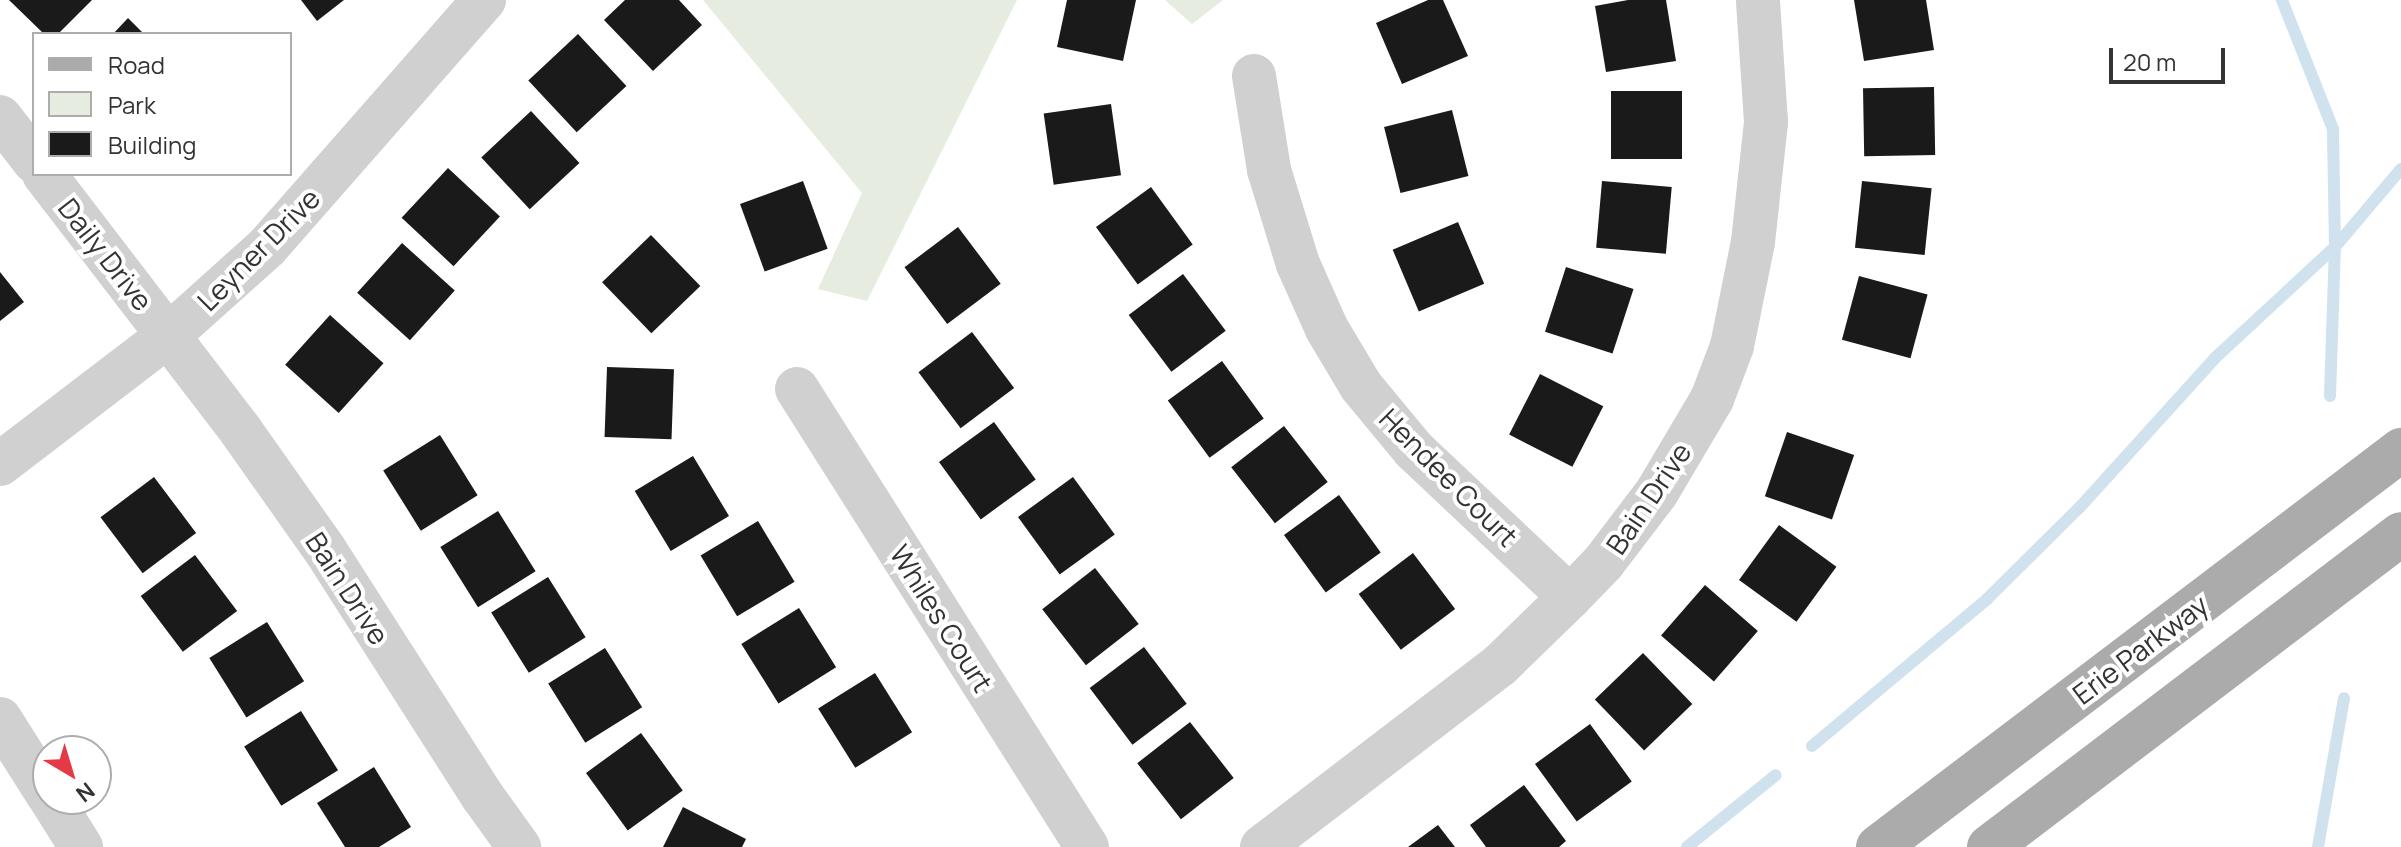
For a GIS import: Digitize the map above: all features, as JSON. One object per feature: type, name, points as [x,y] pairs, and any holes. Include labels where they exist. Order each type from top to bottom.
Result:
[{"type":"main road","name":"Erie Parkway","points":[[1878,847],[2401,450]]},
{"type":"main road","points":[[1989,847],[2401,534]]},
{"type":"street","name":"Leyner Drive","points":[[0,464],[169,335],[267,247],[484,0]]},
{"type":"street","name":"Bain Drive","points":[[1262,847],[1500,665],[1570,597],[1603,563],[1657,492],[1712,399],[1732,346],[1753,242],[1766,122],[1758,0]]},
{"type":"street","name":"Hendee Court","points":[[1254,76],[1269,170],[1298,264],[1327,329],[1361,386],[1414,450],[1570,597]]},
{"type":"street","points":[[0,117],[32,158]]},
{"type":"street","name":"Daily Drive","points":[[46,176],[169,335]]},
{"type":"street","name":"Bain Drive","points":[[169,335],[325,550],[483,797],[519,847]]},
{"type":"street","name":"Whiles Court","points":[[797,389],[1087,847]]},
{"type":"street","points":[[0,719],[32,770]]},
{"type":"street","points":[[61,815],[81,847]]},
{"type":"green space","points":[[703,0],[1017,0],[867,301],[818,289],[862,193]]},
{"type":"green space","points":[[1165,0],[1223,0],[1192,24]]},
{"type":"building","points":[[9,0],[92,0],[60,32],[42,32]]},
{"type":"building","points":[[301,0],[344,0],[317,21]]},
{"type":"building","points":[[625,0],[679,0],[702,25],[653,71],[604,20]]},
{"type":"building","points":[[1067,0],[1136,0],[1123,61],[1057,47]]},
{"type":"building","points":[[1428,0],[1443,0],[1468,56],[1402,84],[1376,23]]},
{"type":"building","points":[[1628,0],[1666,0],[1676,61],[1606,72],[1595,6]]},
{"type":"building","points":[[1854,0],[1926,0],[1934,50],[1864,61]]},
{"type":"building","points":[[128,18],[142,32],[115,32]]},
{"type":"building","points":[[578,34],[626,86],[577,132],[528,80]]},
{"type":"building","points":[[1934,87],[1935,155],[1864,156],[1863,88]]},
{"type":"building","points":[[1611,91],[1682,91],[1682,159],[1611,159]]},
{"type":"building","points":[[1111,104],[1121,175],[1054,185],[1044,113]]},
{"type":"building","points":[[1452,110],[1468,176],[1401,193],[1384,127]]},
{"type":"building","points":[[531,111],[579,163],[530,209],[481,157]]},
{"type":"building","points":[[448,168],[500,216],[454,266],[402,218]]},
{"type":"building","points":[[803,181],[828,249],[765,272],[740,204]]},
{"type":"building","points":[[1602,181],[1672,187],[1666,254],[1596,248]]},
{"type":"building","points":[[1862,181],[1932,188],[1925,255],[1855,248]]},
{"type":"building","points":[[1151,187],[1193,244],[1138,284],[1096,227]]},
{"type":"building","points":[[1458,222],[1484,284],[1419,311],[1393,250]]},
{"type":"building","points":[[958,227],[1001,284],[947,324],[904,267]]},
{"type":"building","points":[[651,235],[700,286],[651,333],[602,282]]},
{"type":"building","points":[[402,243],[455,291],[410,340],[357,293]]},
{"type":"building","points":[[1566,267],[1634,289],[1613,354],[1545,332]]},
{"type":"building","points":[[0,272],[24,302],[0,321]]},
{"type":"building","points":[[1183,274],[1226,331],[1171,372],[1129,315]]},
{"type":"building","points":[[1859,276],[1928,294],[1910,358],[1842,340]]},
{"type":"building","points":[[330,315],[384,363],[339,413],[285,365]]},
{"type":"building","points":[[972,332],[1014,388],[961,428],[918,372]]},
{"type":"building","points":[[1222,361],[1264,418],[1210,458],[1168,400]]},
{"type":"building","points":[[607,367],[674,369],[672,439],[605,437]]},
{"type":"building","points":[[1540,374],[1603,406],[1572,467],[1509,435]]},
{"type":"building","points":[[994,422],[1036,479],[981,519],[939,462]]},
{"type":"building","points":[[1284,426],[1328,482],[1275,523],[1231,467]]},
{"type":"building","points":[[1787,432],[1854,455],[1832,519],[1765,496]]},
{"type":"building","points":[[440,435],[478,495],[421,531],[383,471]]},
{"type":"building","points":[[693,456],[729,516],[671,551],[635,491]]},
{"type":"building","points":[[154,477],[196,533],[143,573],[100,517]]},
{"type":"building","points":[[1073,477],[1115,534],[1060,574],[1018,517]]},
{"type":"building","points":[[1339,495],[1381,552],[1326,592],[1284,535]]},
{"type":"building","points":[[498,511],[536,571],[478,607],[440,547]]},
{"type":"building","points":[[758,521],[795,582],[737,616],[701,556]]},
{"type":"building","points":[[1779,525],[1836,567],[1796,622],[1739,580]]},
{"type":"building","points":[[1413,553],[1455,609],[1401,650],[1359,594]]},
{"type":"building","points":[[195,555],[237,611],[183,652],[141,596]]},
{"type":"building","points":[[1095,568],[1139,624],[1086,665],[1042,609]]},
{"type":"building","points":[[548,577],[586,637],[529,673],[491,613]]},
{"type":"building","points":[[1705,585],[1758,631],[1714,681],[1661,636]]},
{"type":"building","points":[[799,608],[836,667],[778,703],[741,644]]},
{"type":"building","points":[[267,622],[304,681],[246,717],[209,658]]},
{"type":"building","points":[[1144,647],[1187,704],[1132,745],[1090,688]]},
{"type":"building","points":[[605,648],[642,707],[585,743],[548,684]]},
{"type":"building","points":[[1643,653],[1692,704],[1644,751],[1595,700]]},
{"type":"building","points":[[875,673],[912,732],[855,768],[818,709]]},
{"type":"building","points":[[301,711],[338,770],[281,806],[244,747]]},
{"type":"building","points":[[1190,722],[1234,778],[1181,819],[1137,763]]},
{"type":"building","points":[[1590,724],[1632,781],[1577,821],[1535,764]]},
{"type":"building","points":[[641,733],[683,790],[628,830],[586,773]]},
{"type":"building","points":[[374,767],[411,827],[379,847],[345,847],[317,803]]},
{"type":"building","points":[[1524,785],[1566,841],[1559,847],[1486,847],[1470,825]]},
{"type":"building","points":[[683,807],[746,839],[742,847],[663,847]]},
{"type":"building","points":[[1438,825],[1455,847],[1408,847]]},
{"type":"waterway","points":[[1812,746],[1987,599],[2080,507],[2215,358],[2335,247],[2333,129],[2282,0]]},
{"type":"waterway","points":[[2330,396],[2335,247],[2401,169]]},
{"type":"waterway","points":[[2318,847],[2344,698]]},
{"type":"waterway","points":[[1687,847],[1776,775]]}]
